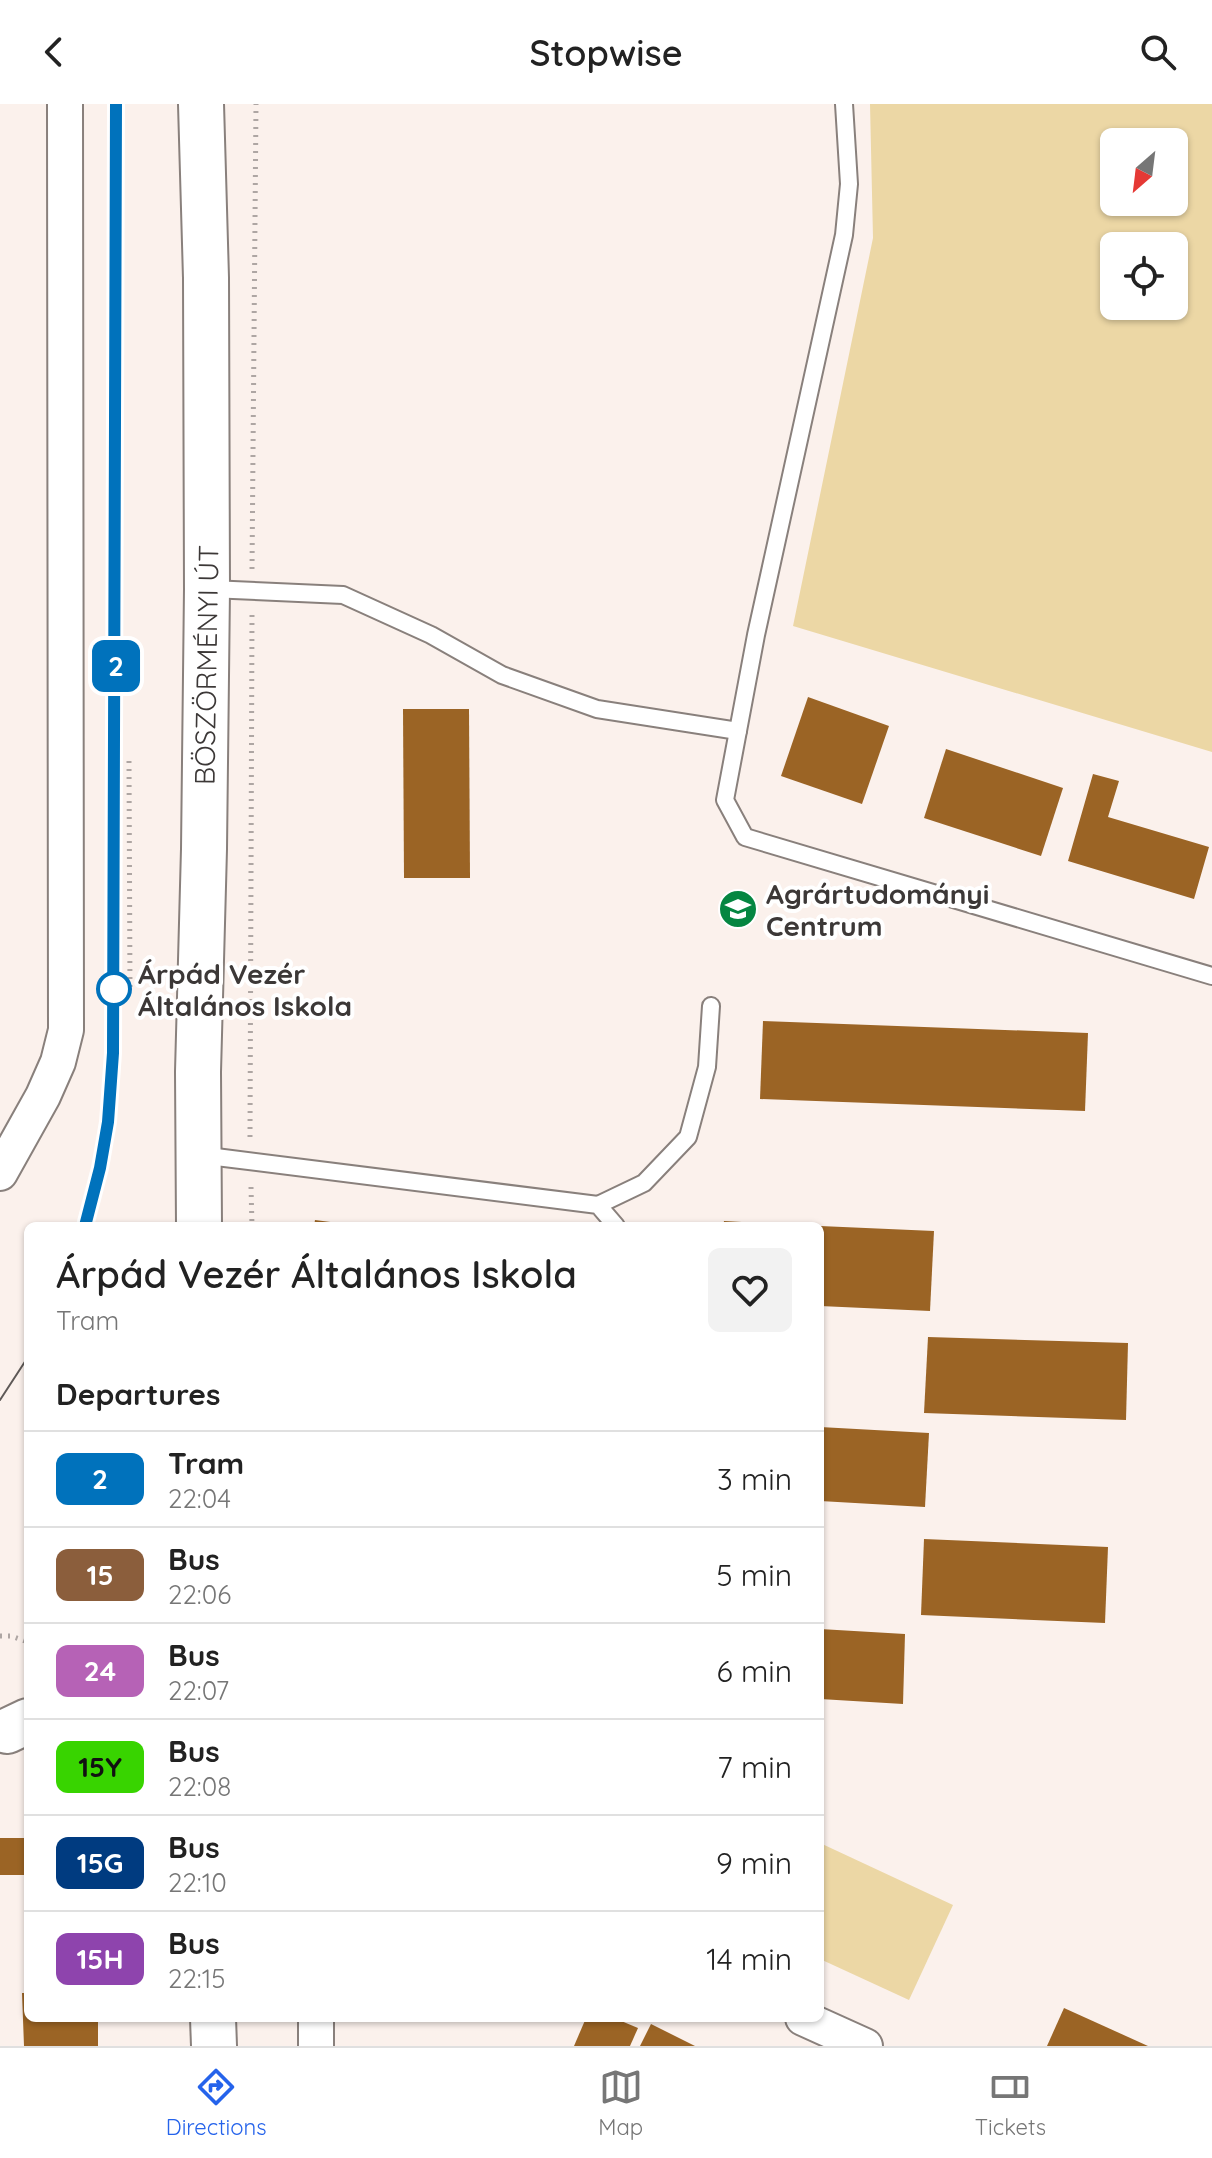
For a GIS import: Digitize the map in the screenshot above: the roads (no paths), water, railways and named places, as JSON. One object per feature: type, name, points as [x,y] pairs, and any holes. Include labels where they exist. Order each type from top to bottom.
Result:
[{"type":"main road","name":"BÖSZÖRMÉNYI ÚT","points":[[199,1222],[198,1072],[207,589],[206,278],[201,104]]},
{"type":"street","points":[[0,1173],[43,1096],[58,1062],[66,1030],[65,104]]},
{"type":"street","points":[[316,2022],[316,2046]]},
{"type":"street","points":[[812,2022],[865,2046]]},
{"type":"lane","points":[[844,104],[849,184],[844,235],[756,635],[725,800],[745,837],[1212,976]]},
{"type":"lane","points":[[207,589],[343,595],[431,635],[502,675],[597,709],[738,731]]},
{"type":"lane","points":[[199,1154],[598,1205],[644,1183],[688,1137],[707,1067],[711,1006]]},
{"type":"lane","points":[[598,1205],[613,1222]]},
{"type":"tram line","points":[[86,1222],[104,1140],[113,1053],[116,104]]},
{"type":"tram line","name":"2","points":[[86,1222],[108,1122],[113,1053],[116,104]]},
{"type":"tram line","points":[[0,1400],[24,1363]]},
{"type":"place","name":"Agrártudományi Centrum","points":[[738,909]]},
{"type":"place","name":"Árpád Vezér Általános Iskola","points":[[114,989]]}]
